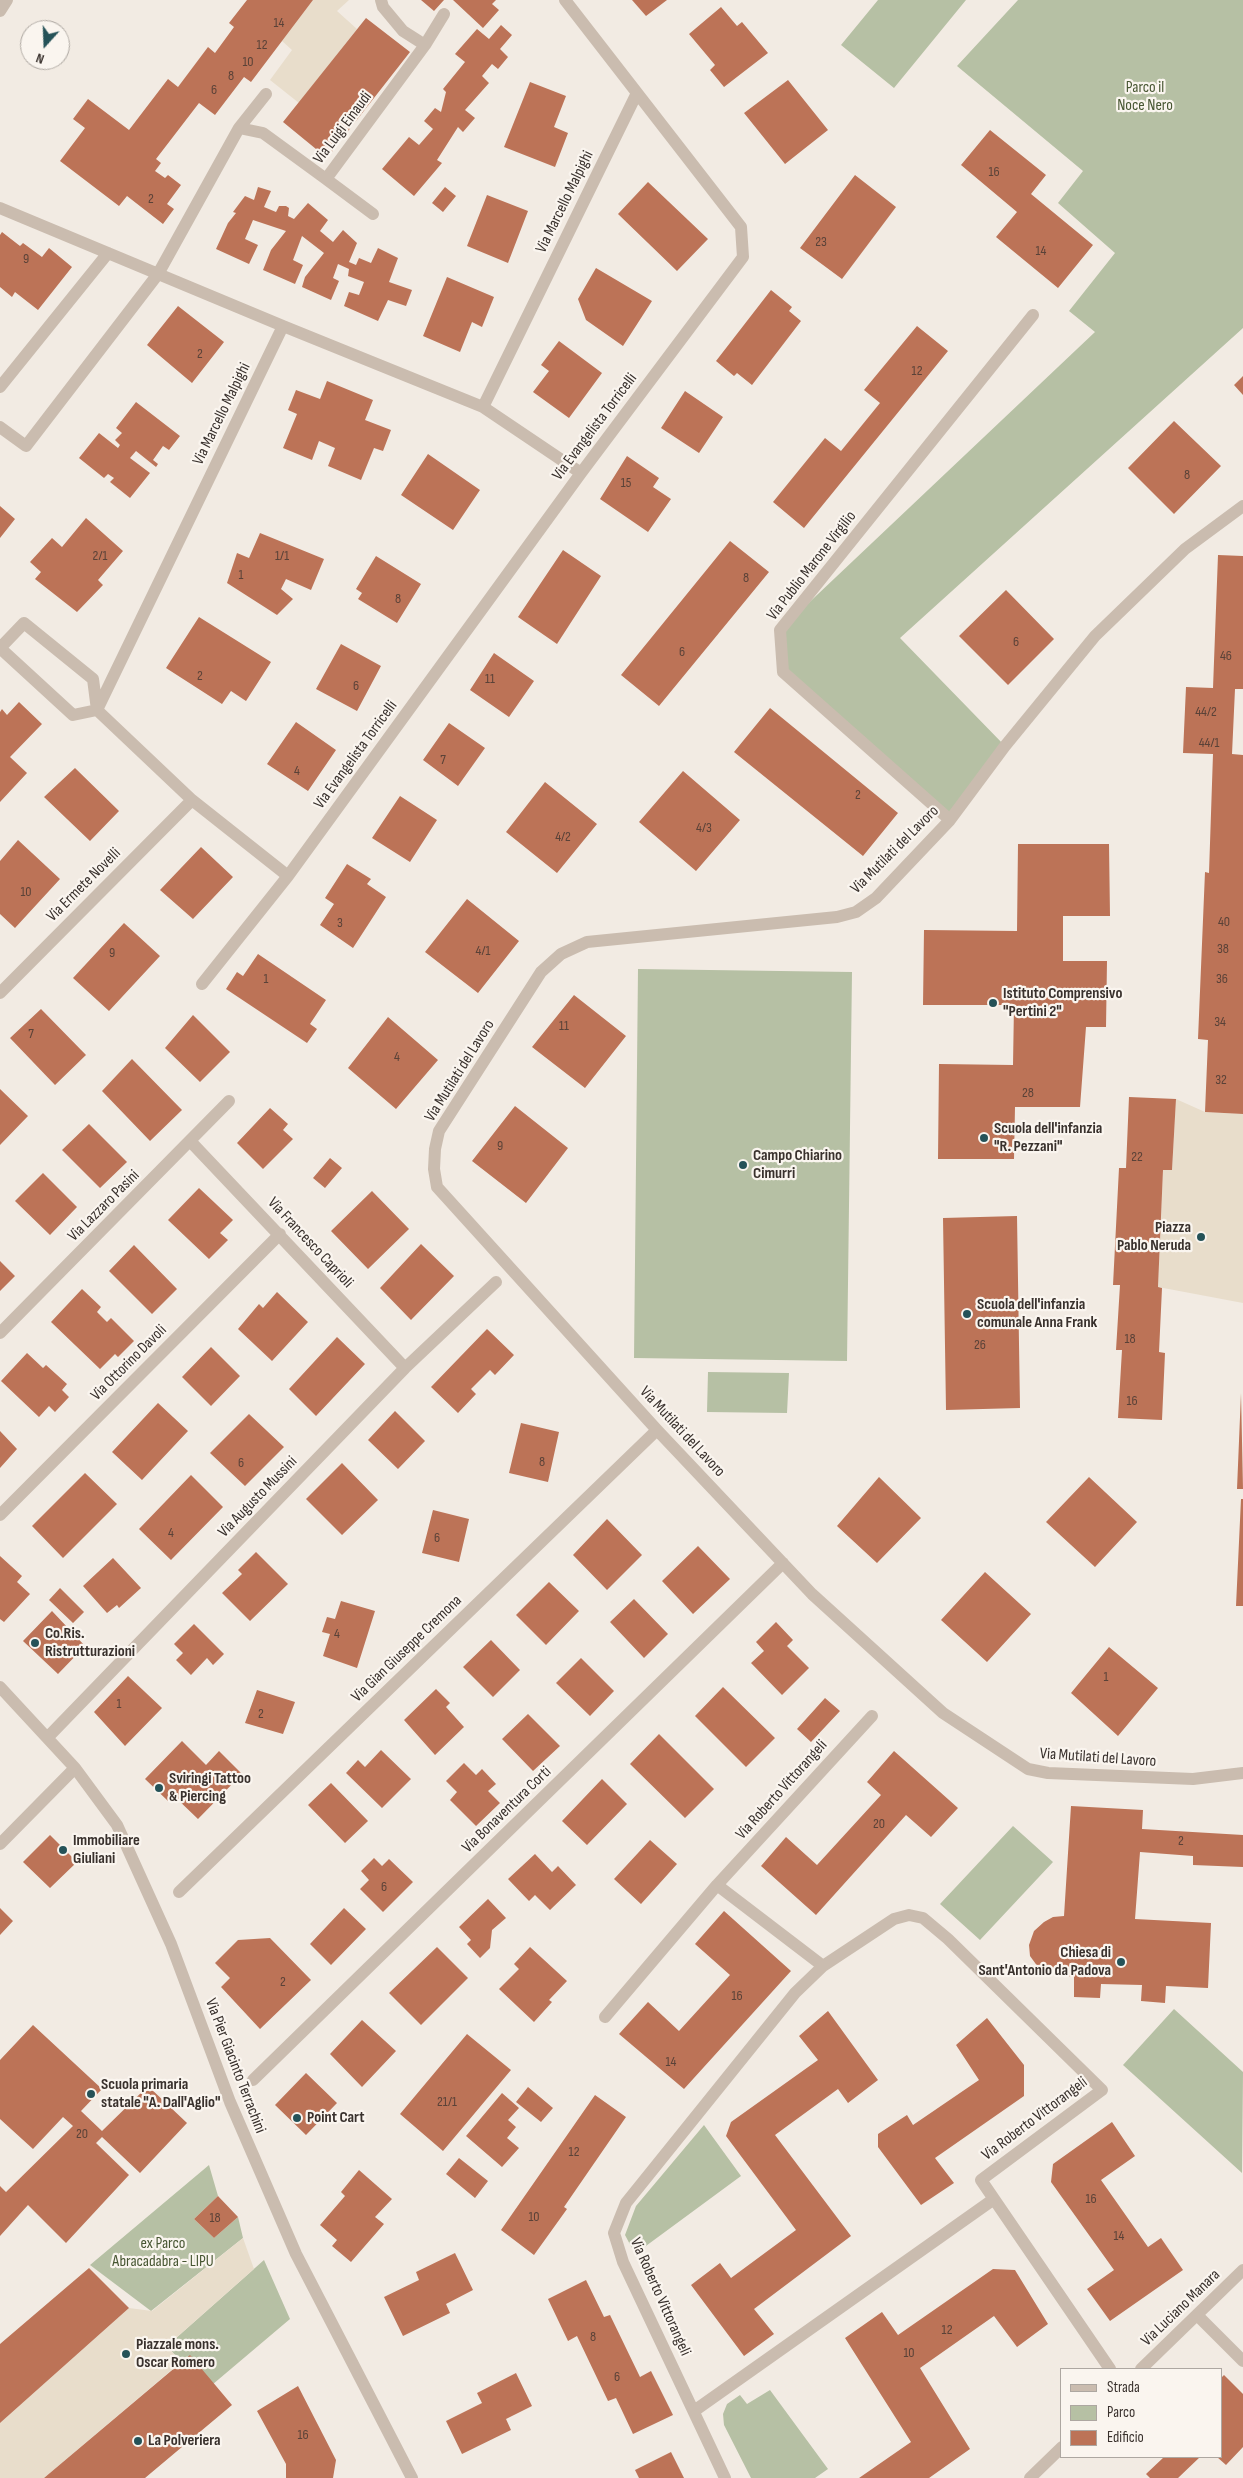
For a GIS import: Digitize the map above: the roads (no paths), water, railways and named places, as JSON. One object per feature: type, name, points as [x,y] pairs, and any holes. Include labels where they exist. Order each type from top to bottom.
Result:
[{"type":"street","points":[[0,11],[7,0]]},
{"type":"street","points":[[381,0],[383,7],[403,31],[425,45]]},
{"type":"street","name":"Via Evangelista Torricelli","points":[[202,984],[288,876],[581,473],[743,257],[741,227],[565,0]]},
{"type":"street","name":"Via Luigi Einaudi","points":[[239,128],[264,133],[326,179],[425,45],[444,14]]},
{"type":"street","name":"Via Marcello Malpighi","points":[[483,407],[637,93]]},
{"type":"street","points":[[0,426],[26,446],[158,274],[239,128],[266,94]]},
{"type":"street","points":[[326,179],[373,214]]},
{"type":"street","points":[[0,208],[483,407],[581,473]]},
{"type":"street","points":[[0,387],[108,253]]},
{"type":"street","name":"Via Publio Marone Virgilio","points":[[950,820],[783,672],[780,630],[1033,315]]},
{"type":"street","name":"Via Marcello Malpighi","points":[[97,710],[283,326]]},
{"type":"street","name":"Via Mutilati del Lavoro","points":[[1243,506],[1185,549],[1095,636],[1006,746],[950,820],[876,898],[856,912],[837,917],[587,942],[561,954],[541,972],[440,1131],[435,1149],[434,1169],[437,1187],[657,1430],[812,1594],[943,1713],[1028,1769],[1069,1775],[1192,1779],[1243,1773]]},
{"type":"street","points":[[97,710],[73,715],[0,648],[24,623],[93,679],[97,710],[192,800],[288,876]]},
{"type":"street","name":"Via Ermete Novelli","points":[[0,993],[192,800]]},
{"type":"street","name":"Via Lazzaro Pasini","points":[[0,1333],[191,1142],[229,1101]]},
{"type":"street","name":"Via Francesco Caprioli","points":[[191,1142],[405,1368]]},
{"type":"street","name":"Via Ottorino Davoli","points":[[0,1515],[280,1234]]},
{"type":"street","name":"Via Augusto Mussini","points":[[48,1737],[405,1368],[496,1282]]},
{"type":"street","name":"Via Gian Giuseppe Cremona","points":[[179,1892],[657,1430]]},
{"type":"street","name":"Via Bonaventura Corti","points":[[253,2080],[783,1563]]},
{"type":"street","name":"Via Pier Giacinto Terrachini","points":[[0,1686],[75,1768],[117,1825],[171,1944],[230,2102],[296,2254],[412,2478]]},
{"type":"street","name":"Via Roberto Vittorangeli","points":[[605,2017],[717,1885],[872,1716]]},
{"type":"street","points":[[0,1844],[75,1768]]},
{"type":"street","points":[[717,1885],[823,1966]]},
{"type":"street","name":"Via Roberto Vittorangeli","points":[[726,2478],[623,2262],[614,2234],[626,2203],[795,1993],[823,1966],[894,1918],[909,1915],[923,1918],[948,1939],[1102,2090],[980,2180],[1109,2368]]},
{"type":"street","points":[[694,2411],[994,2199]]},
{"type":"street","name":"Via Luciano Manara","points":[[1142,2368],[1243,2270]]},
{"type":"street","points":[[1197,2315],[1243,2361]]},
{"type":"street","points":[[1030,2478],[1060,2449]]},
{"type":"place","name":"Istituto Comprensivo \"Pertini 2\"","points":[[993,1003]]},
{"type":"place","name":"Scuola dell'infanzia \"R. Pezzani\"","points":[[984,1138]]},
{"type":"place","name":"Campo Chiarino Cimurri","points":[[743,1165]]},
{"type":"place","name":"Piazza Pablo Neruda","points":[[1201,1237]]},
{"type":"place","name":"Scuola dell'infanzia comunale Anna Frank","points":[[967,1314]]},
{"type":"place","name":"Co.Ris. Ristrutturazioni","points":[[35,1643]]},
{"type":"place","name":"Sviringi Tattoo & Piercing","points":[[159,1788]]},
{"type":"place","name":"Immobiliare Giuliani","points":[[63,1850]]},
{"type":"place","name":"Chiesa di Sant'Antonio da Padova","points":[[1121,1962]]},
{"type":"place","name":"Scuola primaria statale \"A. Dall'Aglio\"","points":[[91,2094]]},
{"type":"place","name":"Point Cart","points":[[297,2118]]},
{"type":"place","name":"Piazzale mons. Oscar Romero","points":[[126,2354]]},
{"type":"place","name":"La Polveriera","points":[[138,2441]]},
{"type":"park label","name":"Parco il Noce Nero","points":[[1145,97]]},
{"type":"park label","name":"ex Parco Abracadabra - LIPU","points":[[163,2253]]}]
